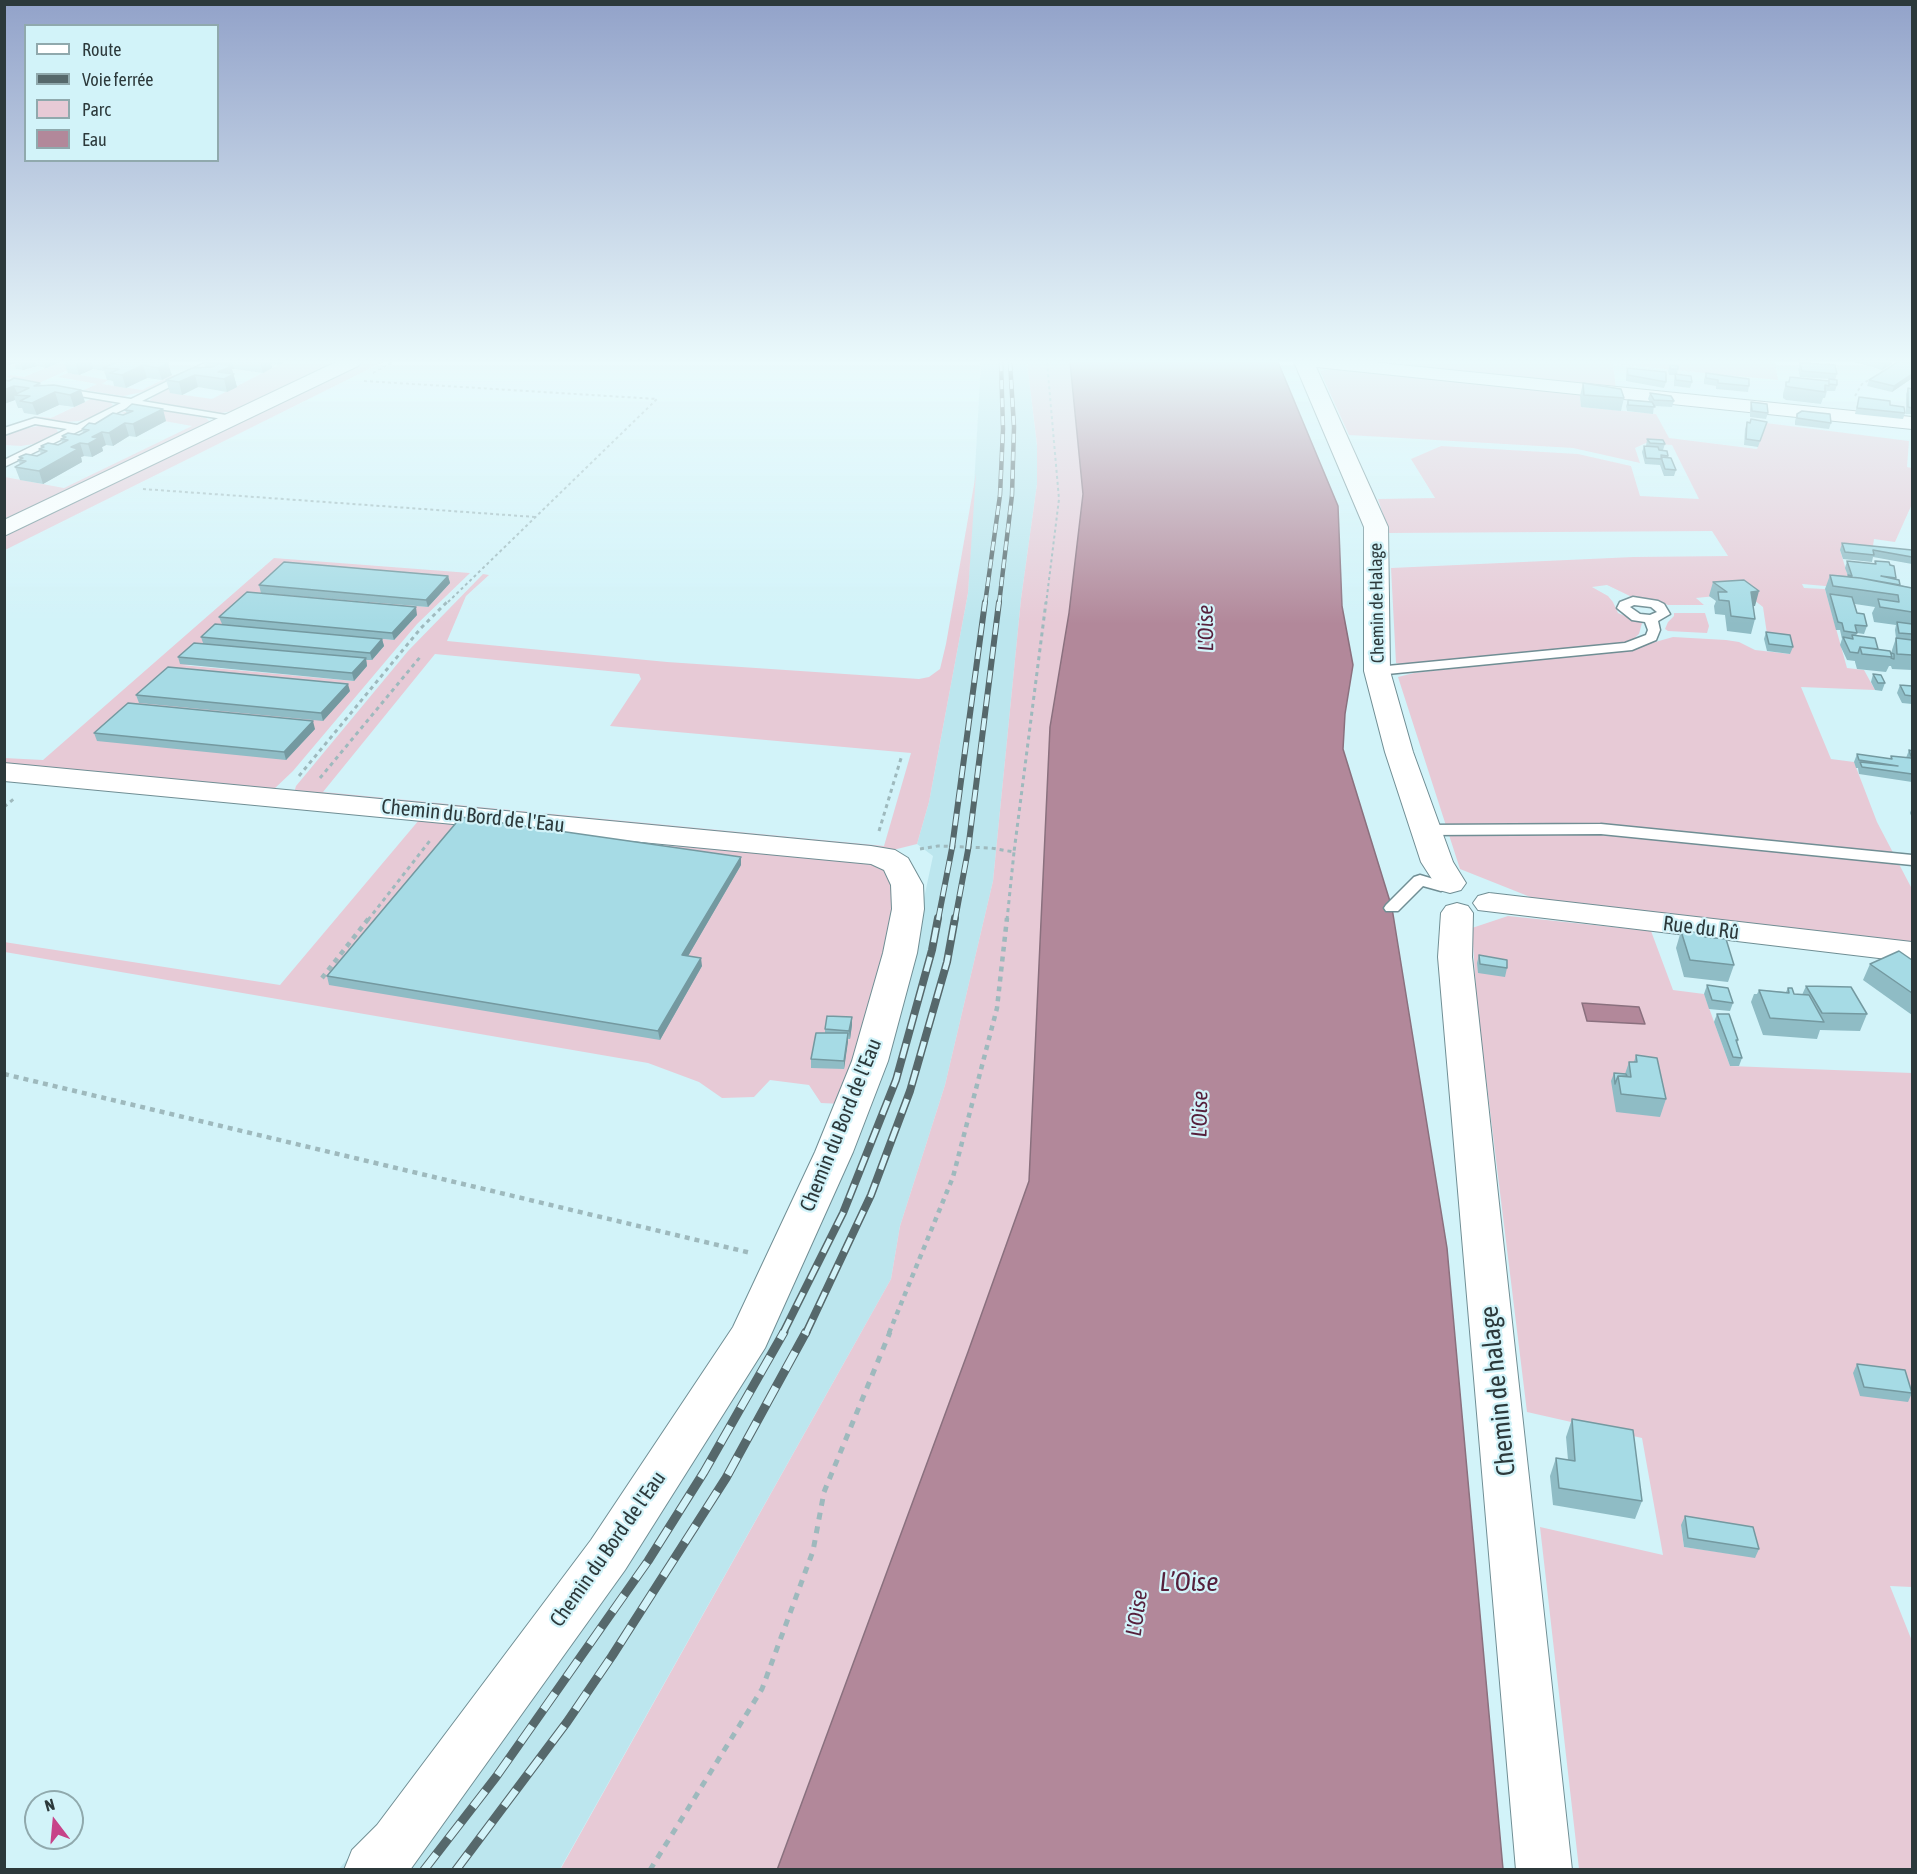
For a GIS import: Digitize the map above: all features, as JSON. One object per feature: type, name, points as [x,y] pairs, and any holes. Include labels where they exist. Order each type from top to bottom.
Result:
[{"type":"street","points":[[4,529],[169,449]]},
{"type":"street","name":"Chemin de Halage","points":[[1342,449],[1376,526],[1377,671],[1399,752],[1437,862],[1459,896]]},
{"type":"street","name":"Chemin du Bord de l'Eau","points":[[4,772],[878,856],[897,865],[907,885],[908,909],[900,953],[870,1060],[834,1152],[750,1336],[608,1555],[396,1844],[372,1869]]},
{"type":"street","name":"Rue du Rû","points":[[1459,896],[1912,952]]},
{"type":"street","name":"Chemin de halage","points":[[1459,896],[1455,957],[1544,1869]]},
{"type":"lane","points":[[13,449],[29,452]]},
{"type":"lane","points":[[4,464],[34,449]]},
{"type":"lane","points":[[1377,671],[1627,647],[1651,637],[1654,630],[1651,619]]},
{"type":"lane","points":[[1426,830],[1601,829],[1912,860]]},
{"type":"lane","points":[[1392,908],[1420,880],[1459,896]]},
{"type":"path","points":[[292,799],[421,628],[605,449]]},
{"type":"path","points":[[650,1869],[762,1689],[813,1551],[824,1492],[953,1177],[997,1008],[1014,852],[1059,499],[1055,449]]},
{"type":"path","points":[[143,489],[536,517]]},
{"type":"path","points":[[292,799],[421,656]]},
{"type":"path","points":[[902,755],[878,856],[938,846],[990,848],[1014,852]]},
{"type":"path","points":[[322,978],[451,814]]},
{"type":"path","points":[[4,1074],[784,1261]]},
{"type":"shaded area","points":[[976,449],[1037,449],[1037,484],[1021,599],[993,881],[945,1085],[900,1226],[891,1279],[560,1869],[338,1870],[397,1802],[545,1620],[728,1338],[831,1138],[920,917],[933,856],[917,844],[929,802],[968,593]]},
{"type":"green space","points":[[144,449],[154,449],[5,523],[5,477],[64,488]]},
{"type":"green space","points":[[181,449],[207,449],[5,550],[4,535]]},
{"type":"green space","points":[[1037,449],[1079,449],[1083,494],[1069,613],[1050,727],[1029,1181],[777,1869],[560,1870],[891,1279],[900,1226],[945,1085],[993,881],[1021,599],[1037,484]]},
{"type":"green space","points":[[1433,449],[1500,449],[1578,454],[1631,466],[1640,496],[1699,499],[1674,449],[1908,449],[1907,467],[1912,468],[1912,504],[1895,542],[1874,539],[1872,553],[1840,550],[1850,583],[1848,588],[1802,584],[1804,588],[1825,589],[1847,668],[1864,670],[1875,690],[1801,687],[1831,759],[1854,762],[1877,822],[1912,889],[1912,943],[1548,904],[1460,869],[1398,677],[1414,673],[1634,648],[1673,637],[1726,640],[1739,642],[1755,650],[1790,654],[1767,634],[1763,607],[1745,593],[1696,598],[1704,605],[1668,605],[1655,600],[1632,597],[1607,585],[1592,587],[1608,596],[1618,613],[1642,623],[1639,634],[1630,642],[1407,666],[1396,663],[1391,568],[1633,557],[1728,556],[1712,531],[1389,533],[1378,499],[1435,498],[1411,459]]},
{"type":"green space","points":[[1579,449],[1635,449],[1640,463]]},
{"type":"green space","points":[[976,473],[968,593],[929,802],[917,844],[885,852],[294,793],[296,786],[408,651],[483,574],[489,575],[466,596],[447,641],[667,662],[919,679],[929,677],[940,669]],"holes":[[[435,654],[639,674],[641,679],[610,726],[911,753],[884,846],[323,792]]]},
{"type":"green space","points":[[274,558],[470,573],[417,624],[293,771],[273,790],[5,767],[4,758],[43,760]],"holes":[[[449,584],[428,607],[261,592]],[[417,615],[394,640],[222,625]],[[204,644],[383,647],[372,660]],[[181,665],[367,666],[353,681]]]},
{"type":"green space","points":[[1674,613],[1705,613],[1709,626],[1707,633],[1668,631],[1665,629]]},
{"type":"green space","points":[[124,790],[873,862],[892,873],[902,898],[843,1104],[821,1103],[809,1085],[770,1080],[754,1097],[722,1098],[699,1082],[648,1063],[5,952],[4,942],[280,985],[419,820]]},
{"type":"green space","points":[[1508,916],[1651,931],[1673,990],[1704,994],[1730,1066],[1912,1073],[1912,1587],[1890,1586],[1912,1641],[1912,1869],[1579,1869],[1540,1527],[1663,1555],[1642,1438],[1527,1412],[1477,1005],[1472,928]],"holes":[[[1681,1525],[1754,1557],[1684,1547]]]},
{"type":"water","name":"L’Oise","points":[[1079,449],[1314,449],[1338,506],[1342,606],[1353,665],[1345,714],[1343,749],[1392,908],[1447,1248],[1503,1869],[777,1870],[1029,1181],[1050,727],[1069,613],[1083,494]]},
{"type":"water","points":[[1582,1003],[1639,1007],[1645,1024],[1587,1021]]},
{"type":"building","points":[[41,449],[77,449],[39,471],[15,467],[26,461],[18,460],[23,458],[19,457],[26,454],[37,456],[47,451]]},
{"type":"building","points":[[1645,449],[1667,451],[1668,456],[1661,455],[1662,459],[1646,458]]},
{"type":"building","points":[[1661,457],[1671,458],[1676,470],[1665,469]]},
{"type":"building","points":[[1842,543],[1912,550],[1912,557],[1873,550],[1874,555],[1845,552]]},
{"type":"building","points":[[1847,561],[1876,564],[1875,561],[1889,562],[1894,566],[1896,578],[1881,576],[1899,580],[1900,585],[1849,577],[1848,575],[1852,576]]},
{"type":"building","points":[[284,562],[448,576],[426,600],[259,585]]},
{"type":"building","points":[[1830,575],[1912,588],[1912,612],[1880,607],[1878,599],[1899,602],[1898,595],[1833,586]]},
{"type":"building","points":[[1744,580],[1759,591],[1751,592],[1755,619],[1731,616],[1729,601],[1719,600],[1718,592],[1727,592],[1713,582]]},
{"type":"building","points":[[247,592],[416,607],[392,633],[219,617]]},
{"type":"building","points":[[1830,594],[1852,597],[1857,613],[1864,614],[1867,626],[1855,625],[1857,633],[1844,631],[1842,623],[1838,622]]},
{"type":"building","points":[[1897,622],[1912,624],[1912,634],[1899,633]]},
{"type":"building","points":[[215,624],[382,639],[370,653],[201,637]]},
{"type":"building","points":[[1766,632],[1790,635],[1793,647],[1769,644]]},
{"type":"building","points":[[1852,635],[1875,638],[1878,649],[1860,647],[1858,653],[1850,652],[1843,637],[1853,639]]},
{"type":"building","points":[[1896,638],[1912,640],[1912,655],[1897,654]]},
{"type":"building","points":[[194,643],[366,658],[352,673],[178,657]]},
{"type":"building","points":[[1860,647],[1890,651],[1892,657],[1862,654]]},
{"type":"building","points":[[168,667],[348,684],[321,713],[136,695]]},
{"type":"building","points":[[1873,674],[1881,675],[1885,683],[1878,683]]},
{"type":"building","points":[[1900,685],[1912,686],[1912,696],[1905,695]]},
{"type":"building","points":[[128,703],[313,721],[284,752],[94,733]]},
{"type":"building","points":[[1857,754],[1892,759],[1891,756],[1911,758],[1912,774],[1862,767],[1860,762],[1898,766],[1859,760]]},
{"type":"building","points":[[461,817],[741,857],[682,955],[701,958],[658,1031],[327,976]]},
{"type":"building","points":[[1681,931],[1704,933],[1705,937],[1726,939],[1734,965],[1690,960]]},
{"type":"building","points":[[1899,951],[1912,960],[1912,993],[1870,964]]},
{"type":"building","points":[[1479,955],[1507,960],[1507,968],[1480,964]]},
{"type":"building","points":[[1707,985],[1728,988],[1733,1003],[1712,1000]]},
{"type":"building","points":[[1806,986],[1851,987],[1867,1014],[1822,1013]]},
{"type":"building","points":[[1788,988],[1792,988],[1794,994],[1809,995],[1824,1022],[1770,1018],[1759,990],[1789,993]]},
{"type":"building","points":[[1717,1014],[1729,1014],[1742,1058],[1733,1057]]},
{"type":"building","points":[[827,1016],[852,1017],[849,1031],[825,1029]]},
{"type":"building","points":[[816,1033],[848,1033],[844,1061],[811,1059]]},
{"type":"building","points":[[1636,1055],[1657,1058],[1666,1099],[1621,1094],[1618,1076],[1631,1077],[1629,1062],[1637,1062]]},
{"type":"building","points":[[1614,1073],[1627,1076],[1618,1076],[1615,1084]]},
{"type":"building","points":[[1857,1364],[1905,1370],[1912,1393],[1864,1387]]},
{"type":"building","points":[[1572,1419],[1633,1430],[1642,1501],[1559,1488],[1556,1458],[1575,1461]]},
{"type":"building","points":[[1685,1516],[1753,1527],[1759,1549],[1688,1538]]},
{"type":"railway","points":[[985,604],[1000,495],[1002,449]]},
{"type":"railway","points":[[999,604],[1012,495],[1013,449]]},
{"type":"railway","points":[[938,920],[952,848],[985,602]]},
{"type":"railway","points":[[955,920],[968,850],[999,602]]},
{"type":"railway","points":[[783,1333],[843,1213],[896,1080],[932,950],[938,918]]},
{"type":"railway","points":[[806,1333],[871,1195],[910,1091],[947,962],[955,918]]},
{"type":"railway","points":[[424,1870],[496,1777],[648,1561],[704,1472],[784,1332]]},
{"type":"railway","points":[[456,1870],[567,1722],[612,1656],[726,1478],[806,1332]]},
{"type":"water label","name":"L'Oise","points":[[1206,628]]},
{"type":"water label","name":"L'Oise","points":[[1200,1114]]},
{"type":"water label","name":"L'Oise","points":[[1137,1613]]}]
